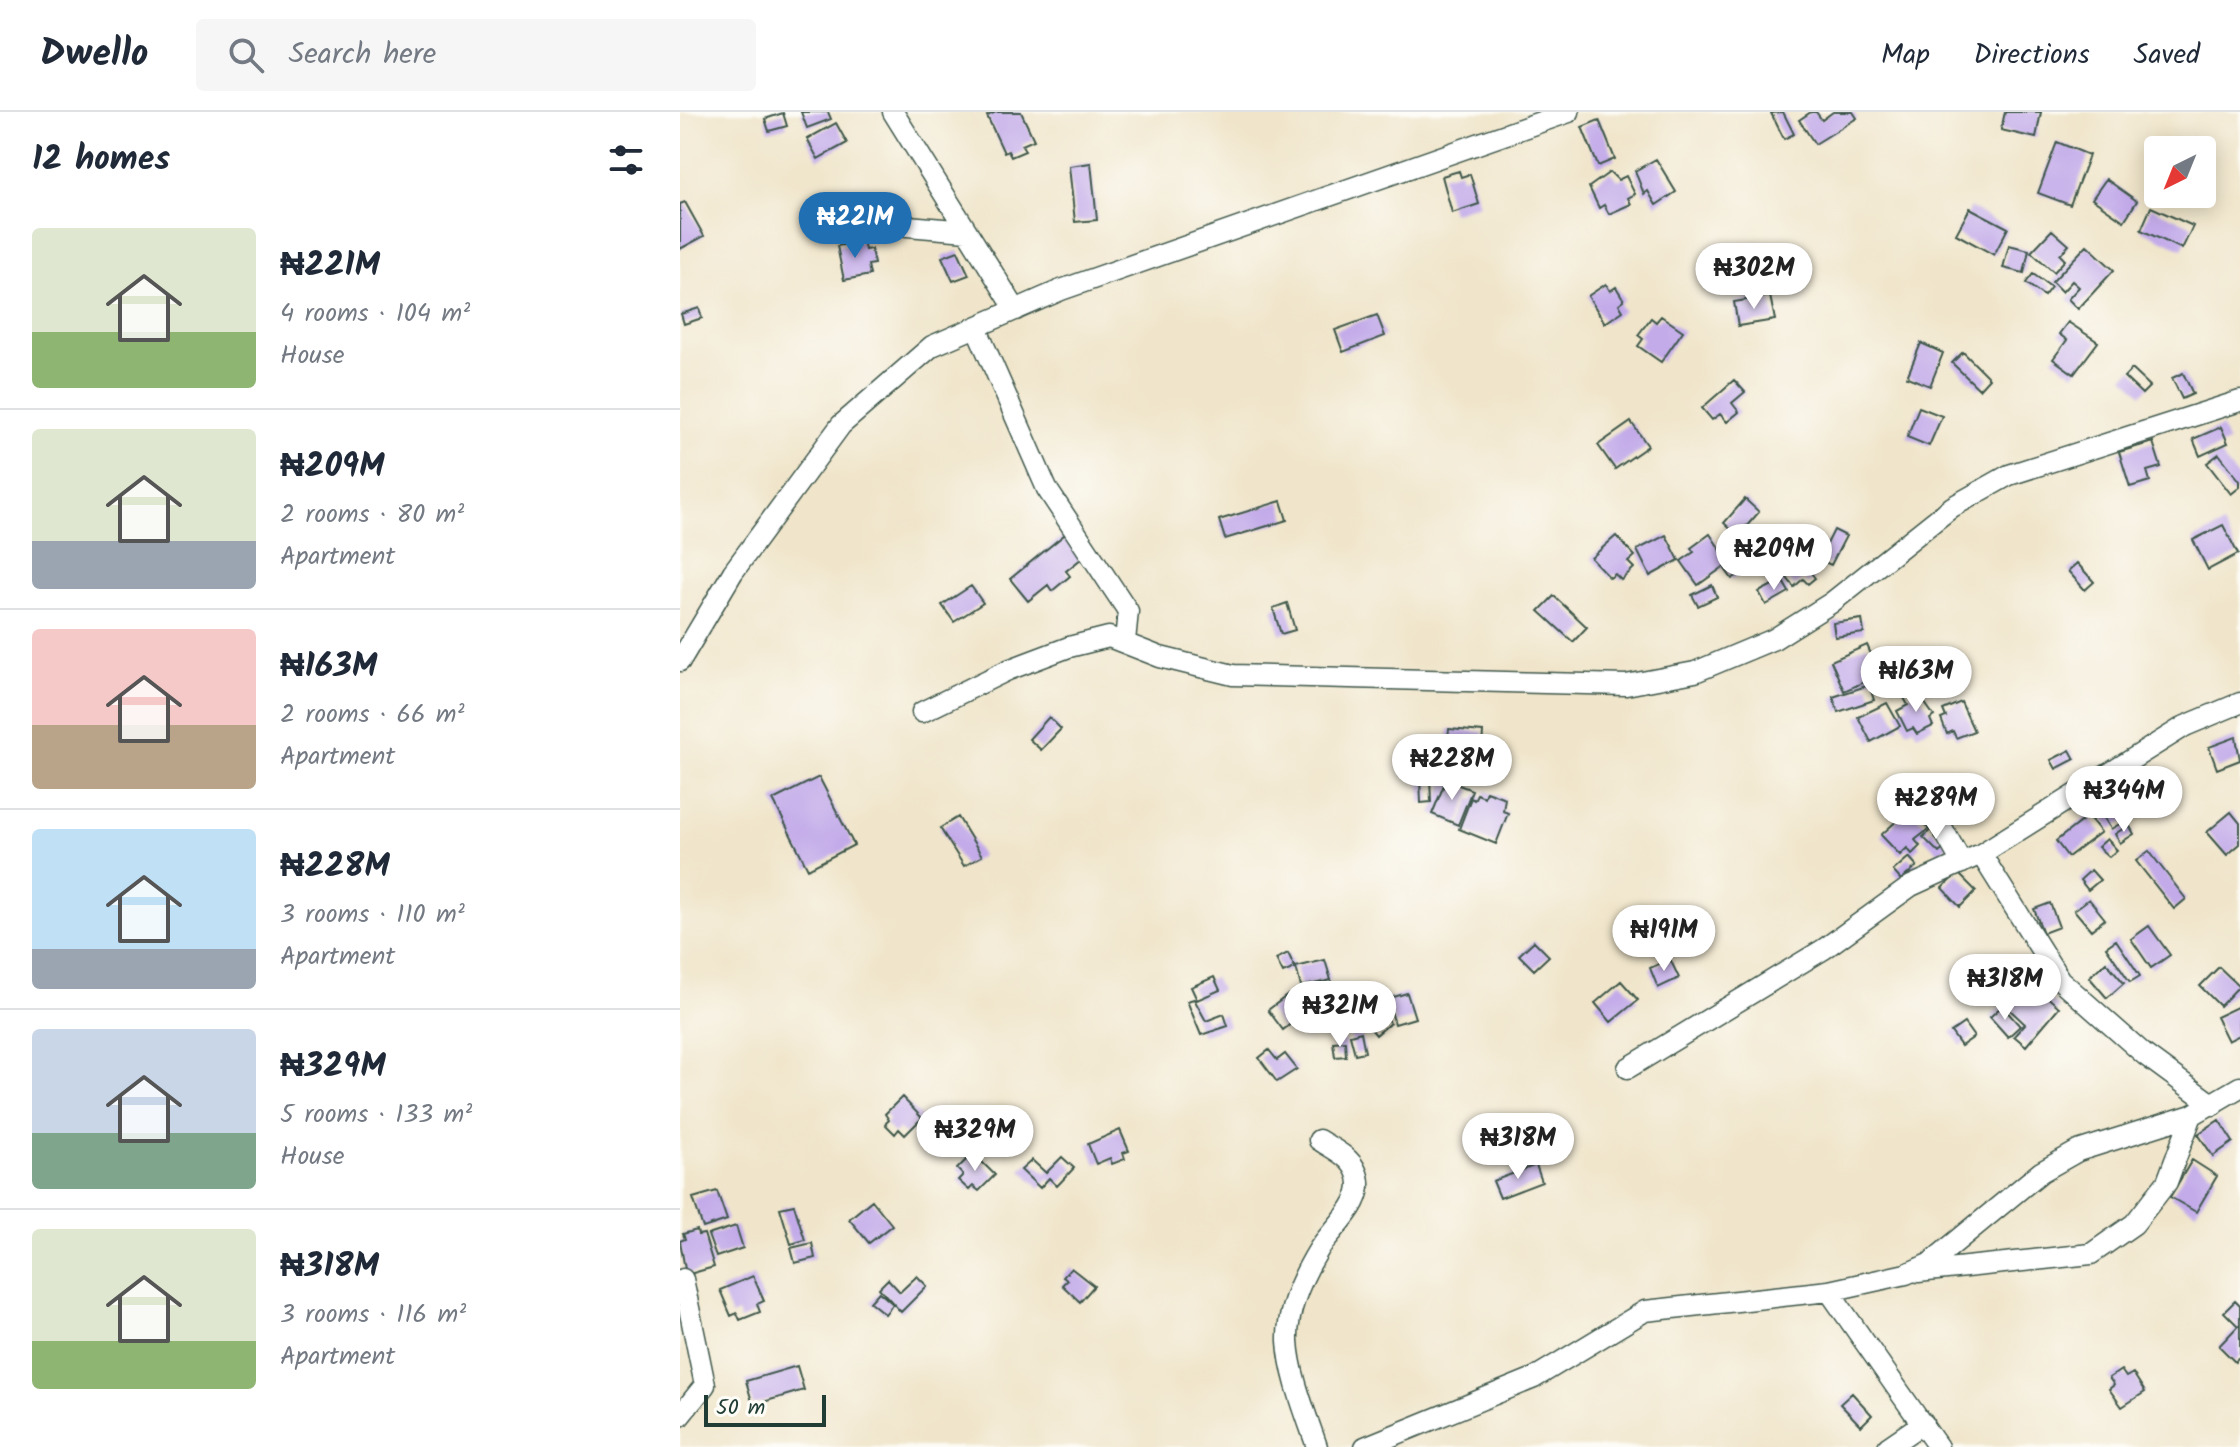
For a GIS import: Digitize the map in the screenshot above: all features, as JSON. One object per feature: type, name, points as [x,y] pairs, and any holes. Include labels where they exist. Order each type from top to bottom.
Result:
[{"type":"street","points":[[893,112],[1016,310]]},
{"type":"street","points":[[680,661],[733,572],[841,425],[932,346],[1061,290],[1569,112]]},
{"type":"street","points":[[848,221],[967,231]]},
{"type":"street","points":[[976,327],[1047,489],[1128,611],[1125,641]]},
{"type":"street","points":[[922,712],[1008,670],[1069,647],[1109,637],[1160,657],[1233,675],[1626,685],[1695,672],[1774,639],[1831,603],[1952,507],[2009,475],[2240,401]]},
{"type":"street","points":[[1628,1068],[1824,949],[1911,886],[1981,854],[2185,726],[2240,703]]},
{"type":"street","points":[[1892,798],[1936,817],[1962,863]]},
{"type":"street","points":[[1981,854],[2060,980],[2145,1055],[2213,1105]]},
{"type":"street","points":[[1906,1274],[1929,1264],[2041,1172],[2078,1151],[2192,1115],[2240,1087]]},
{"type":"street","points":[[1365,1447],[1534,1378],[1645,1311],[1829,1291],[1906,1274],[2091,1254],[2134,1224],[2167,1182],[2192,1115]]},
{"type":"street","points":[[1317,1447],[1288,1340],[1298,1289],[1319,1248],[1352,1207],[1358,1191],[1357,1172],[1344,1156],[1319,1140]]},
{"type":"street","points":[[680,1416],[705,1385],[683,1279]]},
{"type":"street","points":[[1829,1291],[1938,1447]]},
{"type":"street","points":[[1888,1447],[1923,1423]]},
{"type":"building","points":[[801,112],[828,112],[831,119],[807,128]]},
{"type":"building","points":[[996,112],[1021,112],[1034,140],[1022,145],[1025,151],[1011,157],[1008,151],[1004,153],[987,116]]},
{"type":"building","points":[[1783,112],[1794,134],[1784,139],[1771,113]]},
{"type":"building","points":[[1816,112],[1822,120],[1833,112],[1853,112],[1857,118],[1815,144],[1799,120]]},
{"type":"building","points":[[2005,112],[2041,112],[2036,138],[2001,130]]},
{"type":"building","points":[[783,113],[787,126],[769,131],[765,119]]},
{"type":"building","points":[[1599,120],[1615,159],[1598,166],[1582,127]]},
{"type":"building","points":[[836,123],[847,143],[818,159],[807,139]]},
{"type":"building","points":[[2057,142],[2089,155],[2070,205],[2038,193]]},
{"type":"building","points":[[1656,159],[1676,192],[1656,205],[1648,191],[1644,194],[1635,171]]},
{"type":"building","points":[[1091,163],[1097,220],[1075,222],[1069,166]]},
{"type":"building","points":[[1459,171],[1461,177],[1470,174],[1479,204],[1452,213],[1442,176]]},
{"type":"building","points":[[1610,172],[1618,180],[1626,176],[1635,194],[1628,198],[1631,204],[1609,214],[1604,205],[1599,208],[1589,187]]},
{"type":"building","points":[[2106,179],[2137,201],[2124,221],[2092,199]]},
{"type":"building","points":[[685,202],[704,236],[680,249],[680,204]]},
{"type":"building","points":[[1970,208],[2008,228],[1994,255],[1956,234]]},
{"type":"building","points":[[2151,208],[2193,226],[2182,249],[2141,230]]},
{"type":"building","points":[[2052,230],[2069,245],[2060,255],[2065,260],[2054,272],[2031,252]]},
{"type":"building","points":[[863,241],[865,250],[871,249],[874,264],[868,265],[870,275],[844,280],[837,246]]},
{"type":"building","points":[[2009,245],[2029,250],[2024,273],[2003,268]]},
{"type":"building","points":[[2087,245],[2114,270],[2078,309],[2068,299],[2079,287],[2072,281],[2062,292],[2052,282]]},
{"type":"building","points":[[958,251],[969,275],[953,281],[942,257]]},
{"type":"building","points":[[2033,274],[2051,287],[2044,296],[2026,283]]},
{"type":"building","points":[[1606,284],[1610,291],[1616,287],[1624,300],[1619,304],[1623,311],[1605,323],[1588,296]]},
{"type":"building","points":[[1770,296],[1775,320],[1738,326],[1734,302]]},
{"type":"building","points":[[699,308],[702,318],[684,324],[681,314]]},
{"type":"building","points":[[1377,315],[1385,336],[1343,352],[1335,330]]},
{"type":"building","points":[[1661,316],[1683,331],[1661,362],[1638,346],[1643,339],[1638,335],[1651,318],[1656,322]]},
{"type":"building","points":[[2068,322],[2098,342],[2074,374],[2053,359],[2067,340],[2059,334]]},
{"type":"building","points":[[1921,343],[1943,353],[1930,386],[1907,377]]},
{"type":"building","points":[[1963,352],[1989,378],[1979,389],[1952,363]]},
{"type":"building","points":[[2132,369],[2150,386],[2142,394],[2124,377]]},
{"type":"building","points":[[2183,373],[2193,394],[2182,399],[2172,378]]},
{"type":"building","points":[[1734,380],[1745,392],[1732,403],[1739,412],[1727,422],[1720,414],[1712,420],[1702,408]]},
{"type":"building","points":[[1919,407],[1942,416],[1929,446],[1907,437]]},
{"type":"building","points":[[1631,422],[1648,446],[1615,469],[1598,445]]},
{"type":"building","points":[[2221,427],[2228,443],[2200,456],[2193,439]]},
{"type":"building","points":[[2153,442],[2161,467],[2147,471],[2150,481],[2130,487],[2119,452]]},
{"type":"building","points":[[2219,454],[2240,481],[2240,487],[2231,494],[2207,463]]},
{"type":"building","points":[[1745,499],[1759,512],[1738,536],[1724,523]]},
{"type":"building","points":[[1281,501],[1287,520],[1225,539],[1219,520]]},
{"type":"building","points":[[2223,525],[2238,554],[2208,570],[2193,540]]},
{"type":"building","points":[[1834,530],[1846,536],[1831,565],[1811,556],[1819,540],[1827,544]]},
{"type":"building","points":[[1069,531],[1087,554],[1066,571],[1070,576],[1052,591],[1048,585],[1028,601],[1010,579]]},
{"type":"building","points":[[1710,534],[1729,563],[1698,585],[1681,561],[1694,552],[1691,548]]},
{"type":"building","points":[[1666,535],[1679,560],[1650,576],[1637,550]]},
{"type":"building","points":[[1616,536],[1635,556],[1628,562],[1634,568],[1621,580],[1615,574],[1610,578],[1591,558]]},
{"type":"building","points":[[1805,557],[1815,570],[1811,573],[1815,578],[1808,584],[1803,579],[1794,587],[1784,574]]},
{"type":"building","points":[[1740,559],[1747,569],[1732,579],[1725,569]]},
{"type":"building","points":[[2077,563],[2094,582],[2085,590],[2068,571]]},
{"type":"building","points":[[1782,580],[1789,592],[1766,605],[1759,592]]},
{"type":"building","points":[[1712,585],[1717,597],[1698,606],[1692,595]]},
{"type":"building","points":[[971,586],[983,603],[954,622],[942,605]]},
{"type":"building","points":[[1554,596],[1587,627],[1573,642],[1539,611]]},
{"type":"building","points":[[1287,603],[1295,630],[1281,634],[1273,608]]},
{"type":"building","points":[[1862,619],[1864,633],[1835,637],[1833,623]]},
{"type":"building","points":[[1867,645],[1880,675],[1844,691],[1831,661]]},
{"type":"building","points":[[1869,685],[1874,700],[1838,712],[1833,697]]},
{"type":"building","points":[[1917,692],[1934,716],[1930,719],[1933,726],[1917,734],[1913,728],[1907,731],[1897,711],[1908,705],[1904,698]]},
{"type":"building","points":[[1961,702],[1974,731],[1956,738],[1953,731],[1947,734],[1941,719],[1946,717],[1943,710]]},
{"type":"building","points":[[1887,703],[1900,726],[1871,742],[1858,717]]},
{"type":"building","points":[[1049,717],[1061,729],[1041,750],[1029,739]]},
{"type":"building","points":[[1449,729],[1483,732],[1481,762],[1446,758]]},
{"type":"building","points":[[2236,737],[2240,760],[2217,769],[2209,747]]},
{"type":"building","points":[[2070,750],[2075,759],[2056,769],[2051,760]]},
{"type":"building","points":[[2164,771],[2179,797],[2149,814],[2134,789]]},
{"type":"building","points":[[819,777],[854,845],[808,869],[773,800]]},
{"type":"building","points":[[1430,777],[1431,802],[1421,803],[1420,778]]},
{"type":"building","points":[[1446,780],[1472,790],[1458,825],[1432,814]]},
{"type":"building","points":[[1486,791],[1505,798],[1503,811],[1508,813],[1496,844],[1459,829],[1471,798],[1474,800],[1477,794],[1484,797]]},
{"type":"building","points":[[2128,798],[2137,814],[2111,829],[2101,813]]},
{"type":"building","points":[[1910,809],[1929,829],[1915,840],[1920,846],[1912,854],[1907,848],[1900,855],[1881,835]]},
{"type":"building","points":[[2231,812],[2240,823],[2240,844],[2227,855],[2207,832]]},
{"type":"building","points":[[2088,816],[2101,832],[2068,857],[2056,841]]},
{"type":"building","points":[[958,817],[982,856],[964,866],[940,828]]},
{"type":"building","points":[[2129,825],[2134,834],[2120,843],[2115,834]]},
{"type":"building","points":[[1932,829],[1948,845],[1939,853],[1923,837]]},
{"type":"building","points":[[2107,839],[2117,850],[2109,857],[2098,847]]},
{"type":"building","points":[[2149,851],[2186,899],[2174,909],[2136,861]]},
{"type":"building","points":[[1909,857],[1917,866],[1901,880],[1893,871]]},
{"type":"building","points":[[2091,870],[2100,880],[2088,890],[2080,880]]},
{"type":"building","points":[[1958,873],[1976,891],[1960,907],[1942,888]]},
{"type":"building","points":[[2089,899],[2105,919],[2091,930],[2074,910]]},
{"type":"building","points":[[2050,903],[2059,927],[2043,933],[2034,909]]},
{"type":"building","points":[[2149,926],[2170,955],[2151,968],[2131,939]]},
{"type":"building","points":[[2116,940],[2140,976],[2130,982],[2106,947]]},
{"type":"building","points":[[1534,941],[1549,956],[1534,970],[1519,955]]},
{"type":"building","points":[[1288,953],[1295,968],[1283,973],[1276,959]]},
{"type":"building","points":[[1670,959],[1679,978],[1658,988],[1650,968]]},
{"type":"building","points":[[1325,960],[1331,980],[1301,987],[1296,967]]},
{"type":"building","points":[[2106,962],[2124,983],[2107,998],[2089,977]]},
{"type":"building","points":[[2000,964],[2020,983],[2002,1001],[1983,982]]},
{"type":"building","points":[[2219,967],[2239,986],[2220,1006],[2200,986]]},
{"type":"building","points":[[1214,977],[1220,990],[1197,1000],[1191,987]]},
{"type":"building","points":[[1621,981],[1638,1000],[1611,1022],[1595,1003]]},
{"type":"building","points":[[2031,983],[2059,1007],[2026,1046],[2014,1036],[2025,1024],[2009,1009]]},
{"type":"building","points":[[1407,993],[1415,1018],[1395,1024],[1387,999]]},
{"type":"building","points":[[1288,995],[1303,1014],[1283,1030],[1268,1010]]},
{"type":"building","points":[[1194,999],[1206,1021],[1224,1014],[1228,1026],[1201,1035],[1187,1001]]},
{"type":"building","points":[[1375,1004],[1390,1023],[1376,1035],[1360,1016]]},
{"type":"building","points":[[2002,1006],[2020,1026],[2008,1037],[1990,1017]]},
{"type":"building","points":[[2239,1006],[2240,1035],[2228,1041],[2216,1017]]},
{"type":"building","points":[[1964,1023],[1974,1037],[1961,1046],[1951,1032]]},
{"type":"building","points":[[1361,1032],[1365,1052],[1355,1054],[1350,1035]]},
{"type":"building","points":[[1345,1041],[1346,1056],[1335,1057],[1333,1042]]},
{"type":"building","points":[[1269,1050],[1277,1060],[1285,1054],[1297,1069],[1277,1082],[1259,1058]]},
{"type":"building","points":[[902,1097],[922,1118],[905,1135],[899,1129],[895,1134],[885,1124],[889,1120],[885,1114]]},
{"type":"building","points":[[2219,1120],[2233,1142],[2213,1156],[2198,1134]]},
{"type":"building","points":[[1120,1130],[1129,1151],[1123,1153],[1125,1159],[1112,1164],[1110,1158],[1096,1164],[1088,1144]]},
{"type":"building","points":[[973,1153],[995,1175],[979,1191],[973,1186],[969,1190],[958,1180],[963,1175],[957,1169]]},
{"type":"building","points":[[1062,1157],[1074,1168],[1057,1186],[1049,1178],[1040,1188],[1021,1170],[1032,1160],[1046,1173]]},
{"type":"building","points":[[2192,1160],[2217,1176],[2196,1212],[2170,1197]]},
{"type":"building","points":[[1536,1165],[1542,1182],[1500,1198],[1493,1181]]},
{"type":"building","points":[[717,1191],[727,1220],[703,1228],[693,1198]]},
{"type":"building","points":[[872,1200],[892,1225],[869,1243],[849,1219]]},
{"type":"building","points":[[794,1205],[805,1240],[791,1244],[780,1208]]},
{"type":"building","points":[[736,1226],[743,1248],[716,1257],[708,1235]]},
{"type":"building","points":[[697,1230],[698,1235],[704,1234],[714,1267],[686,1275],[680,1241],[685,1239],[683,1234]]},
{"type":"building","points":[[812,1243],[815,1258],[795,1263],[791,1248]]},
{"type":"building","points":[[1071,1268],[1094,1286],[1080,1302],[1062,1285],[1067,1280],[1063,1277]]},
{"type":"building","points":[[753,1276],[764,1301],[757,1304],[760,1312],[740,1320],[737,1313],[731,1316],[720,1290]]},
{"type":"building","points":[[917,1276],[927,1286],[901,1312],[879,1288],[888,1279],[900,1292]]},
{"type":"building","points":[[879,1292],[893,1304],[885,1314],[870,1302]]},
{"type":"building","points":[[2235,1301],[2240,1306],[2240,1357],[2235,1362],[2219,1346],[2238,1326],[2224,1312]]},
{"type":"building","points":[[797,1366],[804,1390],[753,1405],[746,1381]]},
{"type":"building","points":[[2121,1370],[2126,1377],[2133,1373],[2145,1392],[2122,1407],[2109,1389],[2114,1385],[2109,1378]]},
{"type":"building","points":[[1852,1393],[1872,1415],[1861,1426],[1840,1404]]}]
